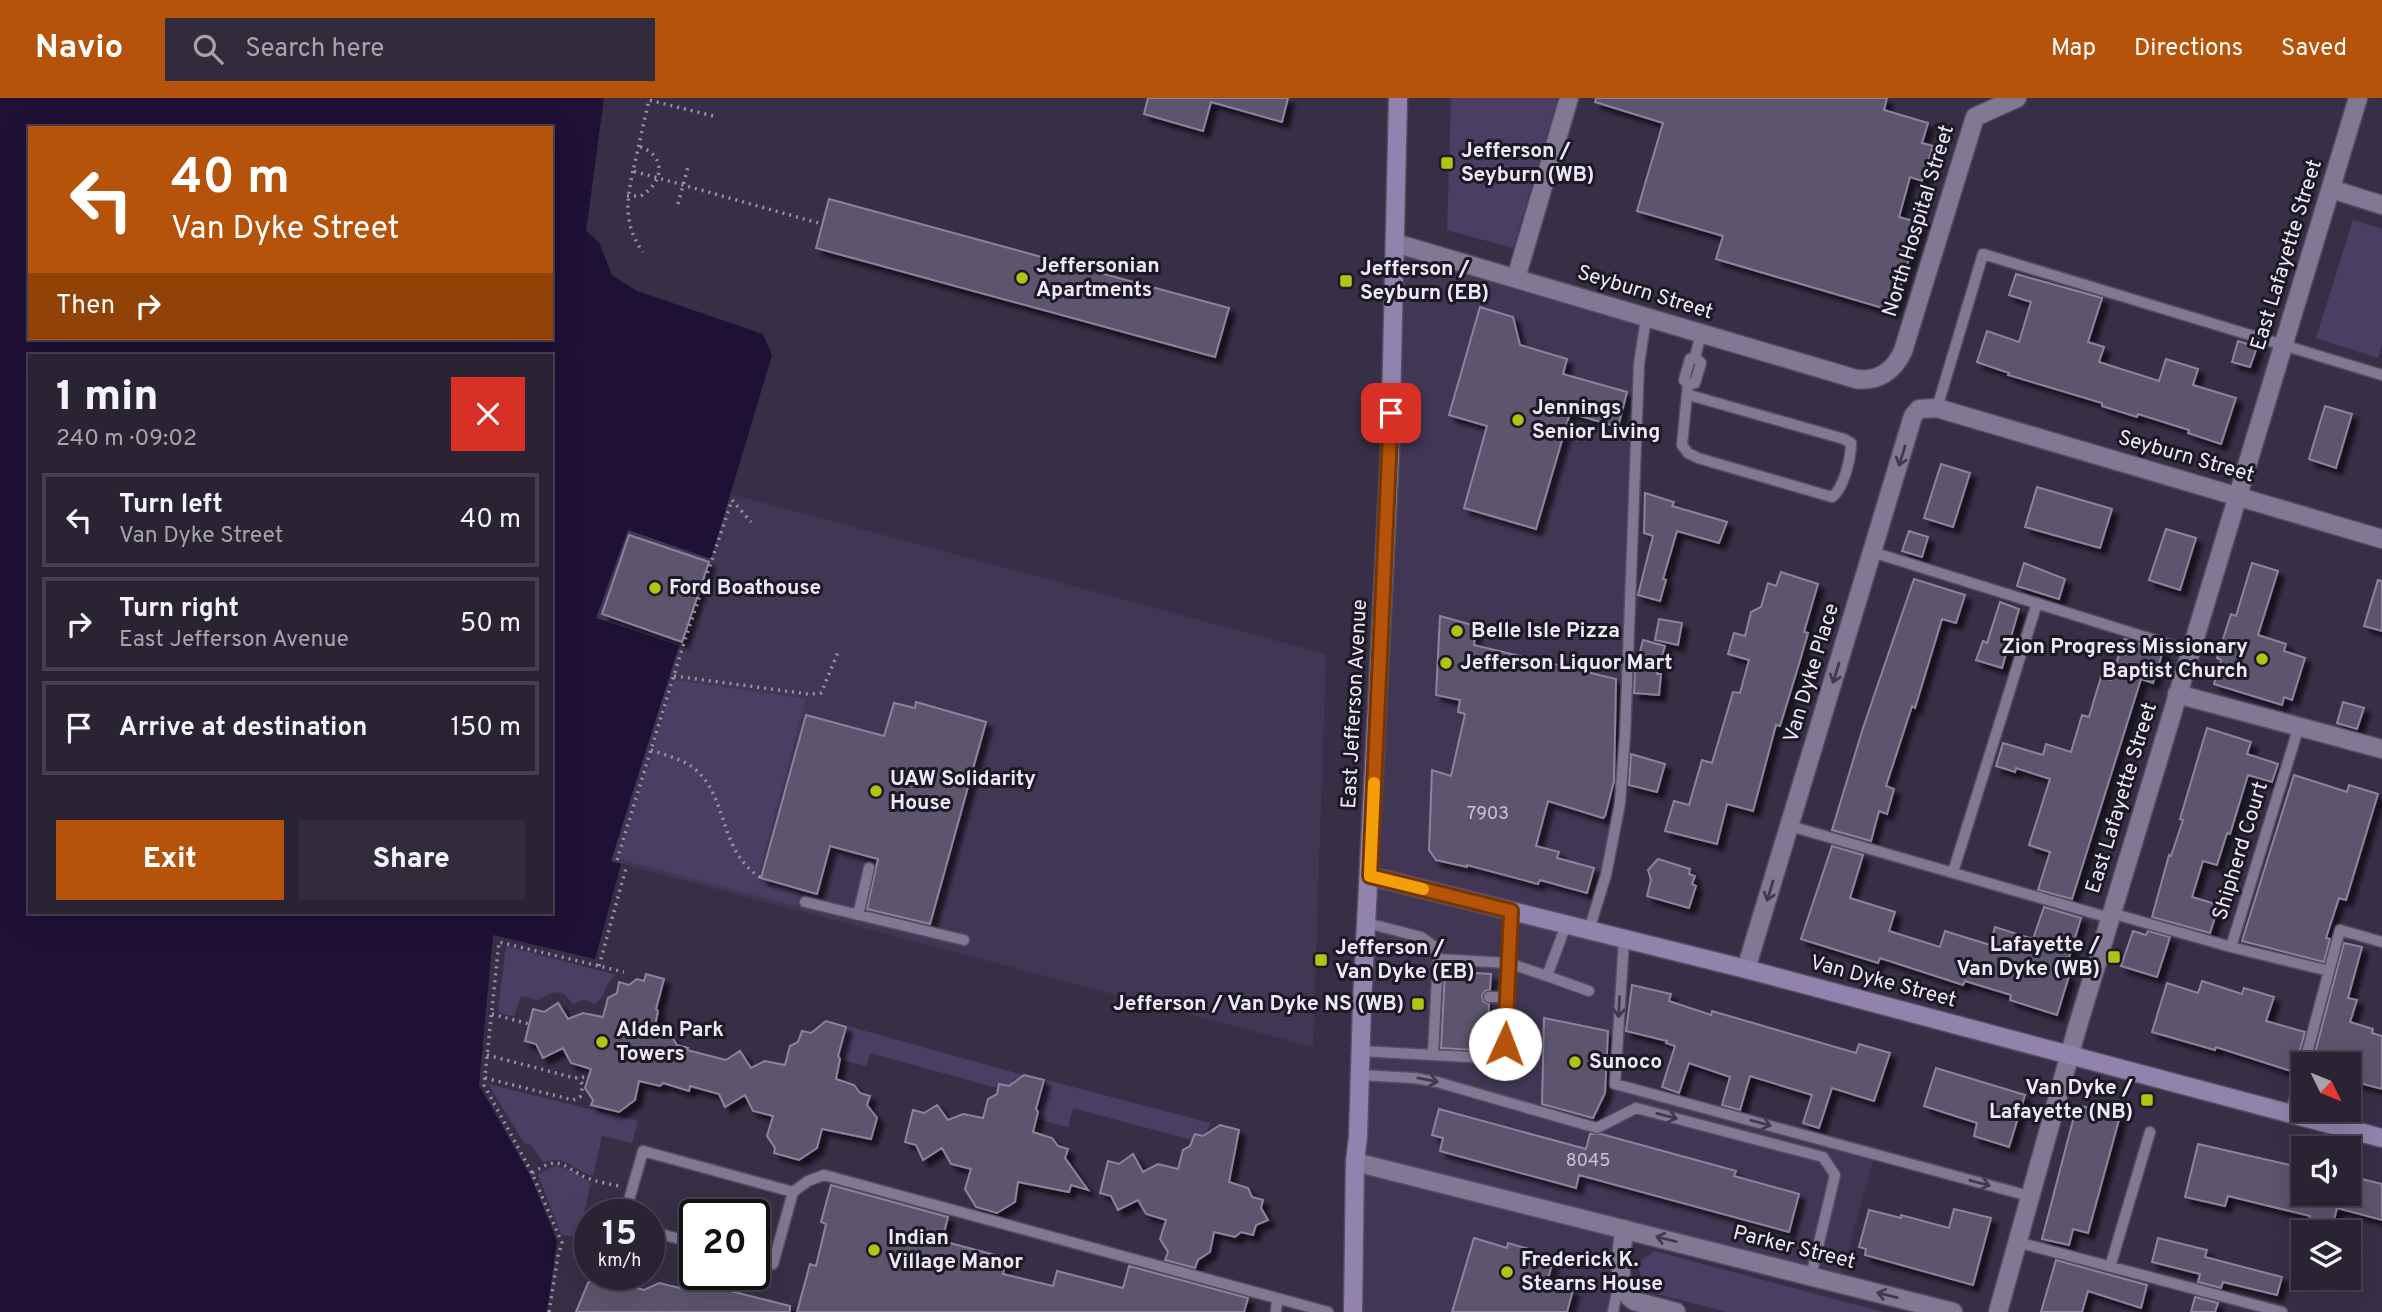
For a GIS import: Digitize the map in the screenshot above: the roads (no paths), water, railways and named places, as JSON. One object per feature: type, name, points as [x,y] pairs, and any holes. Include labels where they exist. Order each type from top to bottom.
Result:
[{"type":"main road","name":"East Jefferson Avenue","points":[[1353,1312],[1355,1162],[1390,452],[1398,98]]},
{"type":"main road","name":"Van Dyke Street","points":[[1370,876],[1746,969],[2382,1138]]},
{"type":"street","points":[[1516,278],[1569,98]]},
{"type":"street","name":"North Hospital Street","points":[[1883,375],[1892,369],[1903,351],[1975,117],[2017,98]]},
{"type":"street","name":"East Lafayette Street","points":[[1998,1312],[2069,1055],[2358,98]]},
{"type":"street","points":[[2331,189],[2382,205]]},
{"type":"street","name":"Seyburn Street","points":[[1395,243],[1856,379],[1874,379],[1883,375]]},
{"type":"street","name":"Seyburn Street","points":[[1937,408],[2382,539]]},
{"type":"street","name":"Van Dyke Place","points":[[1746,969],[1913,416],[1919,409],[1937,408]]},
{"type":"street","points":[[2177,694],[2382,748]]},
{"type":"street","name":"Parker Street","points":[[1355,1162],[1953,1312]]},
{"type":"street","points":[[1624,1228],[1621,1275],[1628,1297],[1676,1312]]},
{"type":"lane","points":[[1937,408],[1983,254],[2382,375]]},
{"type":"lane","points":[[1589,930],[1606,875],[1620,803],[1639,377],[1646,318]]},
{"type":"lane","points":[[1688,389],[1851,443],[1838,492],[1832,497],[1688,453],[1682,444],[1688,389],[1695,383],[1700,363],[1695,357],[1701,334]]},
{"type":"lane","points":[[1872,552],[2190,651]]},
{"type":"lane","points":[[1953,872],[2037,603]]},
{"type":"lane","name":"Shipherd Court","points":[[1790,826],[2231,947],[2299,726]]},
{"type":"lane","points":[[858,915],[869,869]]},
{"type":"lane","points":[[805,902],[964,940]]},
{"type":"lane","points":[[1361,1051],[1504,1059],[1511,911]]},
{"type":"lane","points":[[1367,923],[1421,937],[1435,947],[1440,998],[1433,1054]]},
{"type":"lane","points":[[1548,976],[1566,925]]},
{"type":"lane","points":[[2307,1052],[2340,930],[2382,942]]},
{"type":"lane","points":[[1624,939],[1615,1084],[2029,1196]]},
{"type":"lane","points":[[2231,947],[2329,971]]},
{"type":"lane","points":[[1438,959],[1508,963],[1589,991]]},
{"type":"lane","points":[[1489,997],[1506,996]]},
{"type":"lane","points":[[1487,1029],[1505,1029]]},
{"type":"lane","points":[[1360,1075],[1437,1082],[1597,1128],[1636,1108],[1823,1157],[1835,1175],[1811,1276]]},
{"type":"lane","points":[[2110,1267],[2150,1132]]},
{"type":"lane","points":[[629,1199],[643,1151],[793,1192]]},
{"type":"lane","points":[[770,1263],[773,1264],[793,1192],[808,1181],[824,1175],[1328,1312]]},
{"type":"lane","points":[[2017,1242],[2282,1312]]},
{"type":"lane","points":[[1613,1312],[1621,1275]]},
{"type":"lane","points":[[1276,1312],[1277,1299]]},
{"type":"place","name":"Jefferson / Seyburn (WB)","points":[[1447,163]]},
{"type":"place","name":"Jeffersonian Apartments","points":[[1022,278]]},
{"type":"place","name":"Jefferson / Seyburn (EB)","points":[[1346,281]]},
{"type":"place","name":"Jennings Senior Living","points":[[1518,420]]},
{"type":"place","name":"Ford Boathouse","points":[[655,588]]},
{"type":"place","name":"Belle Isle Pizza","points":[[1457,631]]},
{"type":"place","name":"Zion Progress Missionary Baptist Church","points":[[2262,659]]},
{"type":"place","name":"Jefferson Liquor Mart","points":[[1446,663]]},
{"type":"place","name":"UAW Solidarity House","points":[[876,791]]},
{"type":"place","name":"Lafayette / Van Dyke (WB)","points":[[2114,957]]},
{"type":"place","name":"Jefferson / Van Dyke (EB)","points":[[1321,960]]},
{"type":"place","name":"Jefferson / Van Dyke NS (WB)","points":[[1418,1004]]},
{"type":"place","name":"Alden Park Towers","points":[[602,1042]]},
{"type":"place","name":"Sunoco","points":[[1575,1062]]},
{"type":"place","name":"Van Dyke / Lafayette (NB)","points":[[2147,1100]]},
{"type":"place","name":"Indian Village Manor","points":[[874,1250]]},
{"type":"place","name":"Frederick K. Stearns House","points":[[1507,1272]]}]
